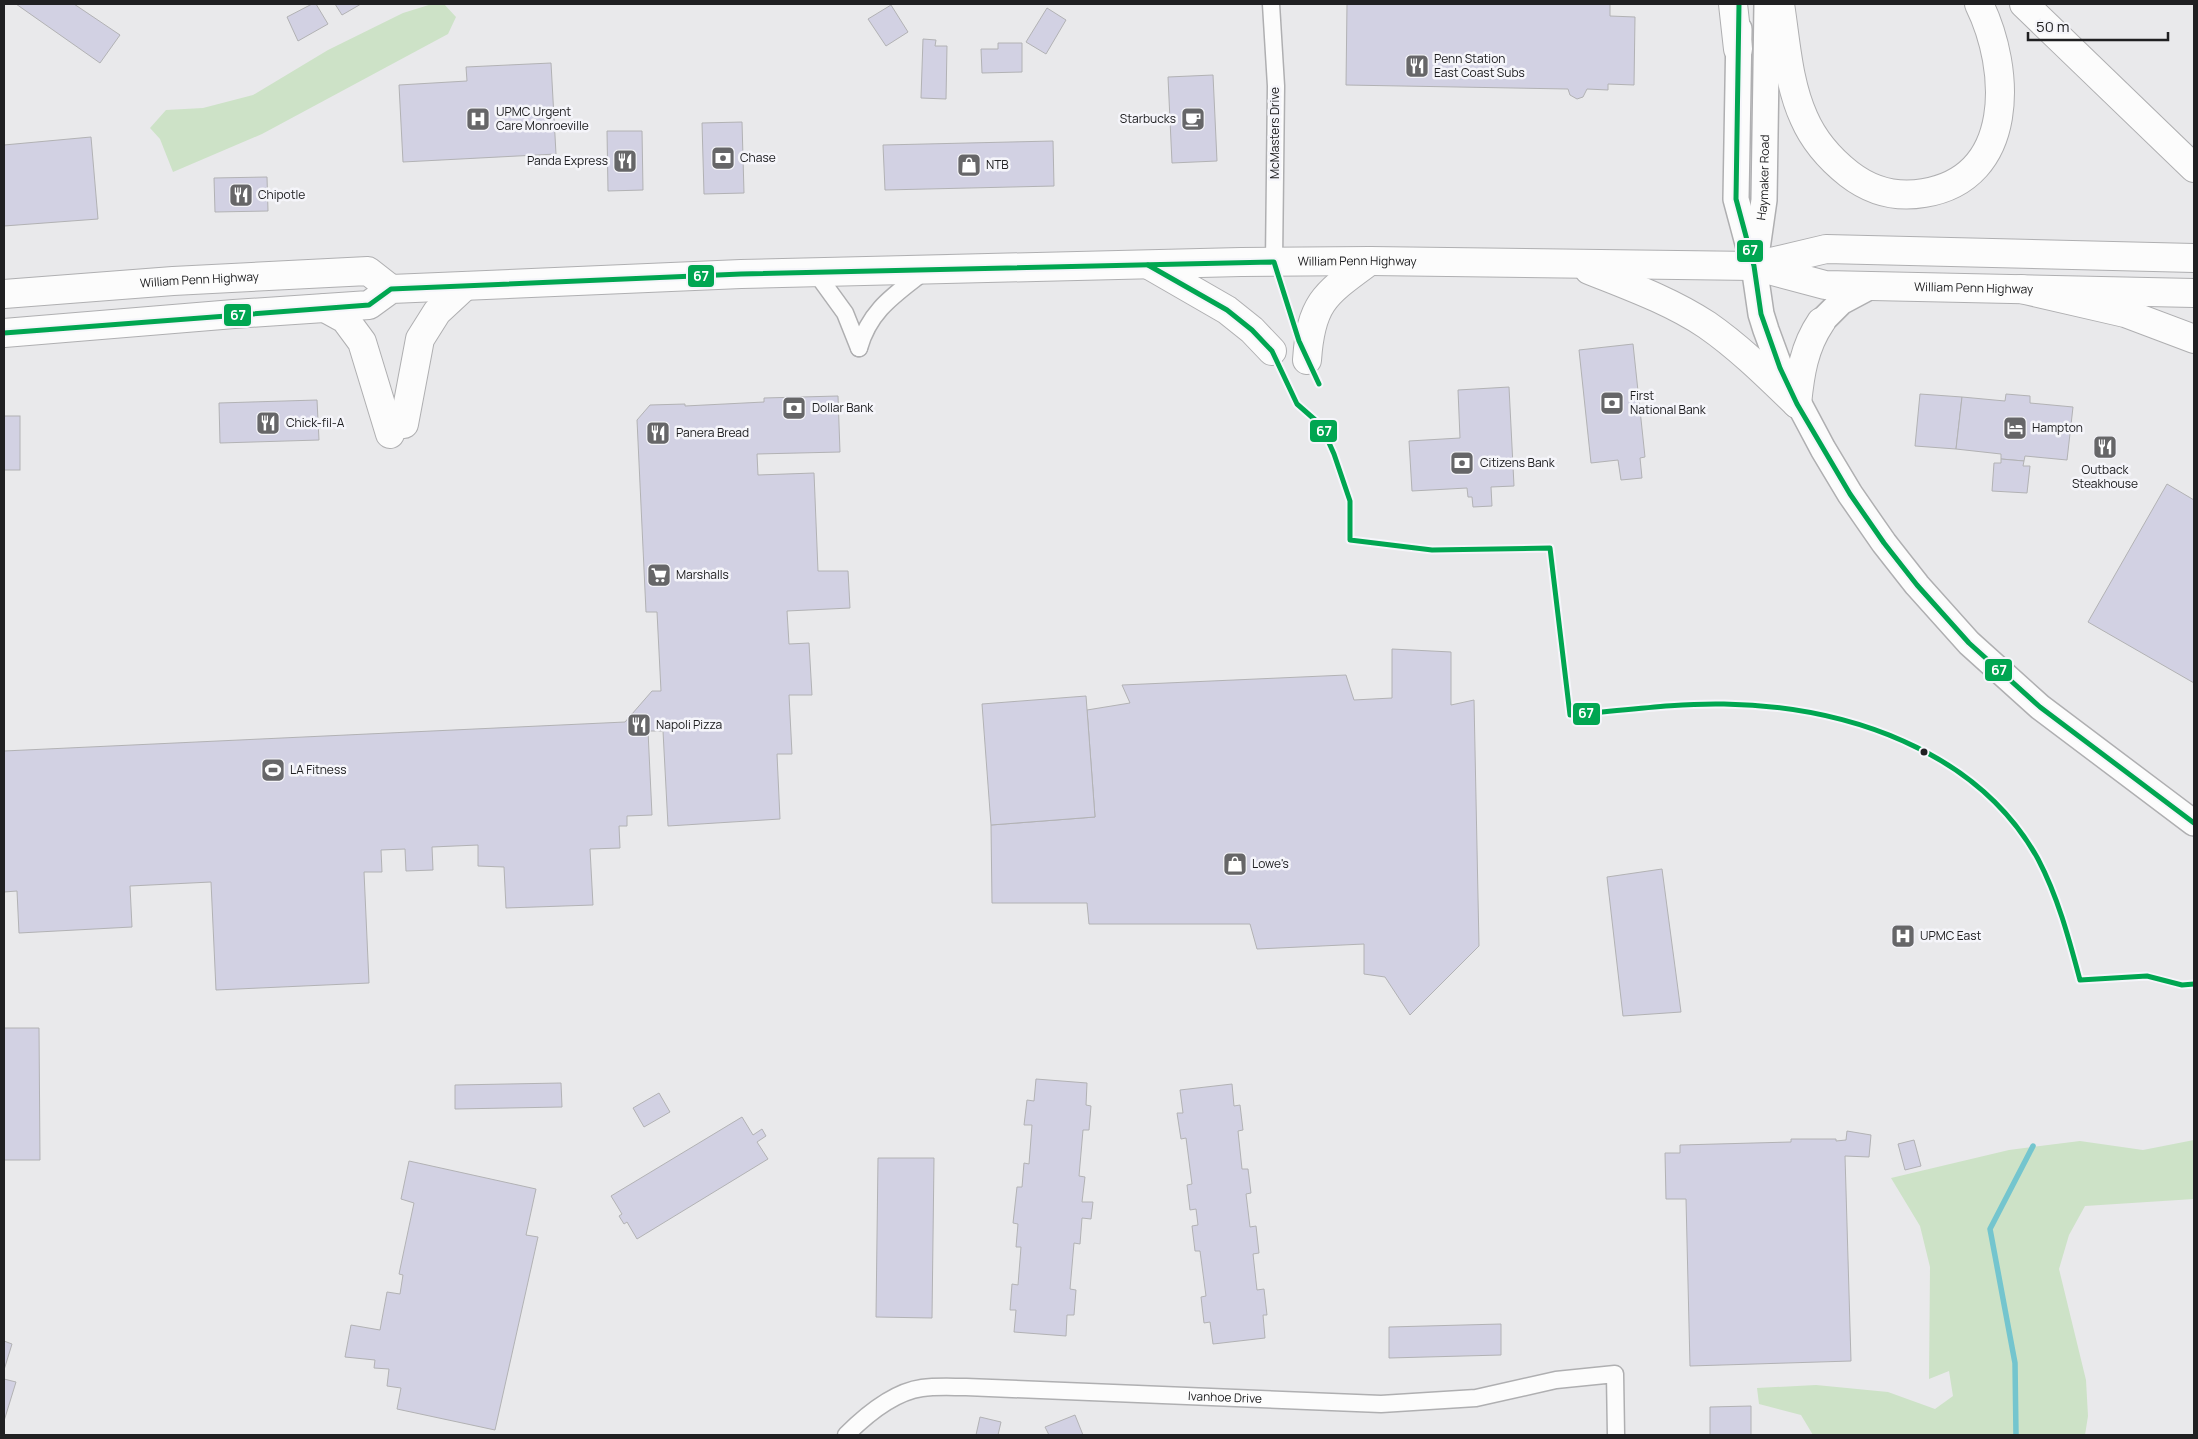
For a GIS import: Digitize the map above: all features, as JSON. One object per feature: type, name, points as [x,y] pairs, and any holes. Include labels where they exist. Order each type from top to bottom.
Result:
[{"type":"highway","points":[[1733,4],[1738,49]]},
{"type":"highway","points":[[1780,4],[1793,85],[1798,102],[1812,133],[1831,158],[1853,177],[1878,190],[1903,195],[1930,192],[1956,182],[1977,164],[1992,140],[2000,112],[2000,73],[1996,47],[1979,4]]},
{"type":"highway","points":[[2024,4],[2194,168]]},
{"type":"highway","name":"William Penn Highway","points":[[4,294],[173,281],[368,271],[391,289],[816,272],[1274,262],[1370,261],[1754,266],[1826,249],[2194,258]]},
{"type":"highway","points":[[1307,360],[1310,327],[1318,307],[1334,289],[1370,261]]},
{"type":"highway","points":[[1574,264],[1663,300],[1700,321],[1742,352],[1797,404]]},
{"type":"highway","points":[[1148,265],[1227,310],[1252,330],[1272,352]]},
{"type":"highway","name":"William Penn Highway","points":[[1754,266],[1825,285],[2194,292]]},
{"type":"highway","points":[[325,308],[345,319],[362,342],[397,429],[420,339],[437,312],[465,286]]},
{"type":"highway","points":[[4,333],[369,305],[391,289]]},
{"type":"highway","points":[[2020,289],[2125,313],[2194,339]]},
{"type":"highway","points":[[1797,404],[1802,361],[1814,332],[1821,322]]},
{"type":"main road","name":"Haymaker Road","points":[[1739,4],[1736,200],[1754,266]]},
{"type":"main road","name":"Haymaker Road","points":[[1754,266],[1764,200],[1767,4]]},
{"type":"main road","points":[[1754,266],[1766,330],[1780,368],[1797,404],[1850,494],[1917,585],[1969,643],[2040,707],[2194,823]]},
{"type":"main road","points":[[1821,322],[1841,302],[1871,286]]},
{"type":"street","name":"McMasters Drive","points":[[1271,4],[1276,86],[1274,262]]},
{"type":"street","points":[[816,272],[845,313],[858,348],[866,326],[878,310],[926,270]]},
{"type":"street","name":"Ivanhoe Drive","points":[[846,1435],[876,1409],[902,1395],[922,1388],[966,1386],[1381,1404],[1476,1398],[1556,1380],[1616,1374],[1616,1435]]},
{"type":"green space","points":[[432,4],[444,4],[456,17],[448,34],[262,134],[173,172],[160,139],[150,128],[166,110],[203,108],[253,95],[328,50],[403,13]]},
{"type":"green space","points":[[2194,1140],[2194,1199],[2085,1206],[2069,1235],[2059,1269],[2086,1380],[2088,1416],[2085,1435],[1813,1435],[1801,1415],[1759,1404],[1757,1388],[1816,1385],[1888,1392],[1935,1409],[1953,1396],[1949,1371],[1929,1379],[1930,1267],[1920,1226],[1891,1178],[2009,1150],[2080,1141],[2143,1150]]},
{"type":"building","points":[[16,4],[74,4],[120,35],[100,63]]},
{"type":"building","points":[[312,4],[316,4],[328,24],[298,41],[287,17]]},
{"type":"building","points":[[335,4],[361,4],[342,15]]},
{"type":"building","points":[[1347,4],[1610,4],[1610,16],[1635,17],[1634,85],[1608,84],[1608,90],[1587,89],[1583,97],[1577,99],[1570,95],[1568,89],[1346,85]]},
{"type":"building","points":[[891,5],[908,32],[886,46],[868,19]]},
{"type":"building","points":[[1047,8],[1066,20],[1046,54],[1026,42]]},
{"type":"building","points":[[923,39],[936,40],[935,46],[947,46],[946,99],[921,98]]},
{"type":"building","points":[[998,43],[1022,43],[1022,72],[982,73],[981,49],[998,49]]},
{"type":"building","name":"UPMC Urgent Care Monroeville","points":[[551,63],[556,154],[403,162],[399,85],[467,81],[466,67]]},
{"type":"building","points":[[1213,75],[1217,161],[1172,163],[1168,77]]},
{"type":"building","name":"Chase","points":[[742,122],[744,193],[704,194],[702,123]]},
{"type":"building","name":"Panda Express","points":[[607,131],[642,131],[643,190],[608,191]]},
{"type":"building","points":[[91,137],[98,219],[4,226],[4,145]]},
{"type":"building","name":"NTB","points":[[1053,141],[1054,186],[885,190],[883,145]]},
{"type":"building","points":[[267,177],[268,211],[215,212],[214,178]]},
{"type":"building","name":"First National Bank","points":[[1633,344],[1645,457],[1640,458],[1642,478],[1621,480],[1618,460],[1591,463],[1579,350]]},
{"type":"building","name":"Citizens Bank","points":[[1509,387],[1514,486],[1491,487],[1492,506],[1473,507],[1472,497],[1468,497],[1467,488],[1412,491],[1409,441],[1460,438],[1458,390]]},
{"type":"building","points":[[1920,394],[1962,397],[1956,449],[1915,446]]},
{"type":"building","name":"Hampton","points":[[2006,394],[2030,396],[2030,403],[2073,407],[2067,460],[2025,456],[2024,461],[2001,459],[2001,454],[1956,449],[1962,397],[2005,401]]},
{"type":"building","points":[[838,396],[840,452],[757,454],[758,475],[814,473],[818,571],[848,571],[850,608],[787,611],[789,644],[809,643],[812,695],[789,695],[792,754],[777,754],[780,819],[668,826],[663,731],[648,731],[652,815],[627,816],[627,826],[619,826],[620,848],[590,849],[593,905],[506,908],[504,867],[478,866],[478,845],[432,847],[433,870],[406,871],[405,849],[381,850],[382,872],[364,872],[369,983],[216,990],[211,882],[130,886],[132,927],[19,933],[17,891],[4,892],[4,751],[625,722],[652,691],[661,691],[657,612],[646,612],[637,420],[650,405],[685,404],[685,406],[764,402],[764,398]]},
{"type":"building","points":[[317,400],[319,440],[220,443],[219,403]]},
{"type":"building","points":[[4,416],[20,416],[20,470],[4,470]]},
{"type":"building","points":[[2001,459],[2024,461],[2023,466],[2030,466],[2027,493],[1992,491],[1994,463],[2001,463]]},
{"type":"building","points":[[2167,484],[2194,500],[2194,683],[2088,622]]},
{"type":"building","name":"Lowe's","points":[[1392,649],[1451,652],[1451,705],[1474,700],[1479,946],[1410,1015],[1385,977],[1364,974],[1364,944],[1257,949],[1250,924],[1089,924],[1087,903],[992,903],[991,825],[1095,817],[1087,710],[1130,703],[1122,685],[1346,675],[1354,700],[1392,698]]},
{"type":"building","points":[[1086,696],[1095,817],[991,825],[982,704]]},
{"type":"building","points":[[1662,869],[1681,1012],[1623,1016],[1607,877]]},
{"type":"building","points":[[4,1028],[39,1028],[40,1160],[4,1160]]},
{"type":"building","points":[[1036,1079],[1087,1083],[1086,1105],[1091,1106],[1089,1130],[1083,1130],[1079,1176],[1085,1177],[1082,1202],[1093,1202],[1091,1219],[1082,1218],[1080,1244],[1074,1243],[1070,1289],[1076,1290],[1074,1315],[1067,1315],[1066,1336],[1014,1332],[1016,1310],[1010,1310],[1012,1284],[1018,1285],[1021,1247],[1016,1247],[1018,1224],[1013,1223],[1017,1187],[1022,1187],[1024,1163],[1029,1164],[1032,1125],[1024,1125],[1027,1100],[1034,1101]]},
{"type":"building","points":[[561,1083],[562,1107],[455,1109],[455,1085]]},
{"type":"building","points":[[1232,1084],[1234,1106],[1240,1105],[1243,1130],[1238,1131],[1242,1169],[1248,1169],[1251,1193],[1246,1194],[1250,1227],[1256,1226],[1259,1253],[1253,1254],[1257,1290],[1264,1289],[1267,1315],[1263,1315],[1265,1338],[1213,1344],[1210,1322],[1204,1323],[1201,1297],[1206,1296],[1200,1251],[1195,1251],[1192,1226],[1198,1225],[1196,1209],[1190,1210],[1187,1185],[1192,1184],[1186,1138],[1181,1139],[1177,1113],[1183,1113],[1180,1090]]},
{"type":"building","points":[[659,1093],[670,1112],[644,1127],[633,1108]]},
{"type":"building","points":[[742,1117],[753,1135],[762,1129],[766,1136],[757,1142],[768,1159],[637,1239],[627,1222],[624,1224],[619,1216],[622,1214],[611,1196]]},
{"type":"building","points":[[1847,1131],[1871,1135],[1869,1157],[1845,1156],[1851,1361],[1690,1366],[1686,1199],[1666,1199],[1665,1153],[1680,1153],[1680,1145],[1791,1142],[1791,1139],[1846,1140]]},
{"type":"building","points":[[1914,1140],[1921,1166],[1905,1170],[1898,1144]]},
{"type":"building","points":[[878,1158],[934,1158],[932,1318],[876,1317]]},
{"type":"building","points":[[409,1161],[536,1189],[526,1235],[538,1237],[495,1430],[397,1409],[401,1388],[387,1386],[389,1369],[374,1368],[375,1360],[345,1357],[351,1325],[380,1330],[387,1292],[400,1294],[403,1275],[399,1274],[414,1203],[401,1199]]},
{"type":"building","points":[[1501,1324],[1501,1355],[1389,1358],[1389,1327]]},
{"type":"building","points":[[4,1341],[12,1344],[4,1370]]},
{"type":"building","points":[[4,1379],[16,1382],[4,1421]]},
{"type":"building","points":[[1751,1406],[1751,1435],[1710,1435],[1710,1407]]},
{"type":"building","points":[[1075,1415],[1083,1435],[1049,1435],[1045,1427]]},
{"type":"building","points":[[980,1417],[1001,1422],[998,1435],[976,1435]]},
{"type":"waterway","points":[[2016,1435],[2015,1363],[1990,1229],[2033,1146]]},
{"type":"transit line","name":"67","points":[[1739,4],[1736,199],[1754,266],[1761,314],[1780,368],[1797,404],[1850,494],[1884,543],[1917,585],[1969,643],[2040,707],[2194,823]]},
{"type":"transit line","name":"67","points":[[4,333],[369,305],[391,289],[741,274],[1274,262],[1299,341],[1319,384]]},
{"type":"transit line","name":"67","points":[[1148,265],[1227,310],[1252,330],[1272,351],[1297,404],[1321,425],[1334,454],[1350,501],[1350,540],[1432,550],[1550,548],[1570,715],[1686,705],[1724,704],[1769,707],[1815,714],[1860,725],[1903,741],[1943,762],[1980,789],[2012,821],[2038,859],[2045,873],[2057,903],[2080,980],[2147,976],[2182,985],[2194,984]]},
{"type":"place","name":"Penn Station East Coast Subs","points":[[1417,66]]},
{"type":"place","name":"UPMC Urgent Care Monroeville","points":[[478,119]]},
{"type":"place","name":"Starbucks","points":[[1193,119]]},
{"type":"place","name":"Chase","points":[[723,158]]},
{"type":"place","name":"Panda Express","points":[[625,161]]},
{"type":"place","name":"NTB","points":[[969,165]]},
{"type":"place","name":"Chipotle","points":[[241,195]]},
{"type":"place","name":"First National Bank","points":[[1612,403]]},
{"type":"place","name":"Dollar Bank","points":[[794,408]]},
{"type":"place","name":"Chick-fil-A","points":[[268,423]]},
{"type":"place","name":"Hampton","points":[[2015,428]]},
{"type":"place","name":"Panera Bread","points":[[658,433]]},
{"type":"place","name":"Outback Steakhouse","points":[[2105,447]]},
{"type":"place","name":"Citizens Bank","points":[[1462,463]]},
{"type":"place","name":"Marshalls","points":[[659,575]]},
{"type":"place","name":"Napoli Pizza","points":[[639,725]]},
{"type":"place","name":"LA Fitness","points":[[273,770]]},
{"type":"place","name":"Lowe's","points":[[1235,864]]},
{"type":"place","name":"UPMC East","points":[[1903,936]]}]
